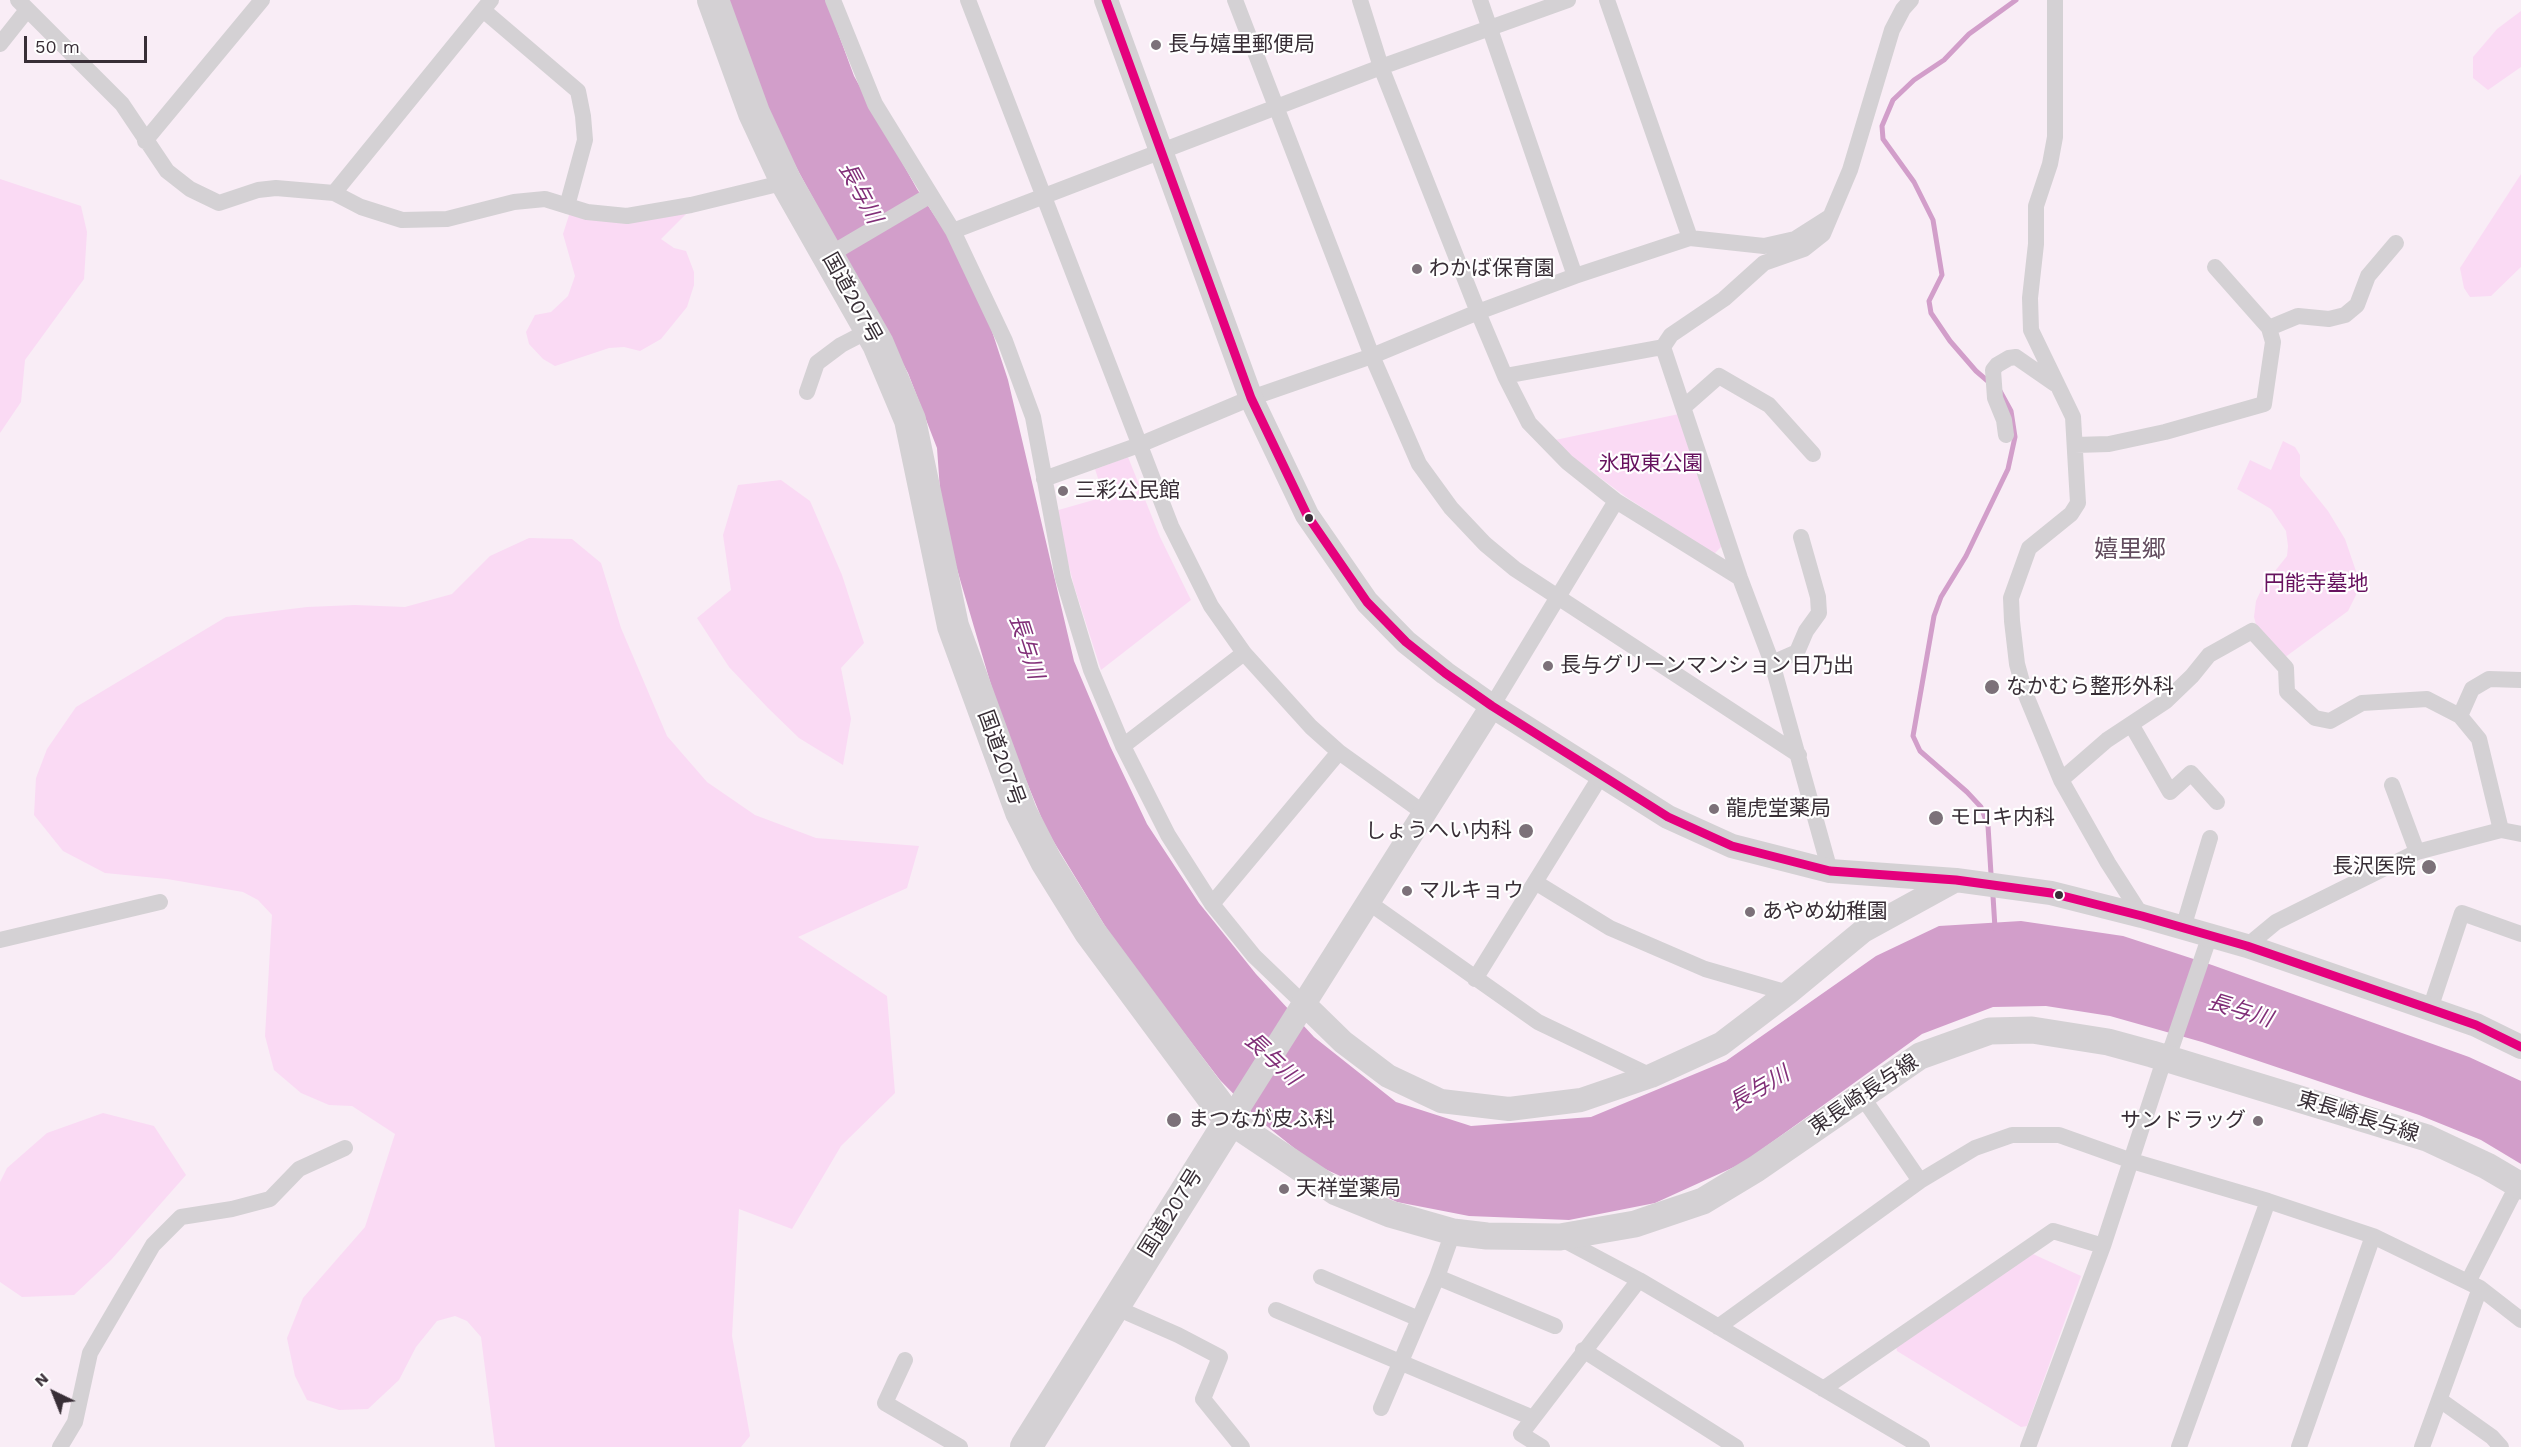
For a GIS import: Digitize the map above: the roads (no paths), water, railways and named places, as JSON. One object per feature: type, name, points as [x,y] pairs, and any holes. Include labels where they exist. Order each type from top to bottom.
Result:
[{"type":"highway","name":"国道207号","points":[[713,0],[754,113],[786,182],[832,253],[870,330],[910,420],[953,626],[1021,812],[1046,861],[1090,932],[1233,1115],[1026,1447]]},
{"type":"main road","name":"東長崎長与線","points":[[1233,1115],[1336,1192],[1389,1214],[1453,1232],[1487,1236],[1560,1237],[1635,1224],[1702,1201],[1756,1169],[1920,1056],[1990,1031],[2032,1030],[2168,1052],[2427,1138],[2487,1166],[2520,1185]]},
{"type":"street","points":[[145,141],[262,0]]},
{"type":"street","points":[[833,0],[875,104],[927,198],[952,231],[1005,341],[1033,417],[1063,578],[1091,670],[1123,746],[1168,835],[1212,904],[1254,956],[1301,1008],[1343,1042],[1388,1076],[1441,1101],[1509,1109],[1581,1100],[1651,1076],[1720,1044],[1788,993],[1863,931],[1956,880]]},
{"type":"street","points":[[968,0],[1138,445],[1171,526],[1211,606],[1244,653],[1311,727],[1339,752],[1424,813]]},
{"type":"street","points":[[1106,0],[1251,398],[1307,515],[1367,602],[1406,642],[1444,673],[1492,706],[1668,817],[1732,846],[1830,871],[1956,880],[2051,893],[2142,916],[2183,928],[2206,942],[2247,946],[2430,1009],[2476,1025],[2521,1047]]},
{"type":"street","points":[[1235,0],[1372,356],[1419,464],[1451,508],[1485,544],[1515,568],[1799,755]]},
{"type":"street","points":[[1360,0],[1381,67],[1478,312],[1528,423],[1567,462],[1617,501],[1740,578]]},
{"type":"street","points":[[1480,0],[1575,276]]},
{"type":"street","points":[[952,231],[1044,198],[1381,67],[1568,0]]},
{"type":"street","points":[[1607,0],[1690,238]]},
{"type":"street","points":[[1505,376],[1663,347],[1671,335],[1724,299],[1764,263],[1804,249],[1823,234],[1850,170],[1892,30],[1903,9],[1911,0]]},
{"type":"street","points":[[2055,0],[2055,137],[2050,164],[2036,206],[2036,244],[2030,298],[2031,330],[2073,417],[2078,503],[2071,514],[2029,548],[2011,598],[2017,664],[2022,684],[2061,780],[2108,863],[2142,916]]},
{"type":"street","points":[[0,44],[23,5],[122,104],[167,171],[190,189],[219,203],[258,190],[276,188],[334,193],[361,207],[402,220],[447,219],[514,202],[545,199],[587,212],[627,216],[691,205],[786,182]]},
{"type":"street","points":[[334,193],[487,5],[578,91],[585,140],[567,206]]},
{"type":"street","points":[[832,253],[927,198]]},
{"type":"street","points":[[1044,479],[1138,445],[1251,398],[1372,356],[1478,312],[1575,276],[1690,238],[1764,246],[1796,239],[1828,218]]},
{"type":"street","points":[[2269,328],[2298,316],[2329,319],[2345,315],[2357,305],[2368,276],[2396,243]]},
{"type":"street","points":[[2075,445],[2109,444],[2165,432],[2264,404],[2273,342],[2269,328],[2214,267]]},
{"type":"street","points":[[807,392],[817,363],[841,345],[870,330]]},
{"type":"street","points":[[1663,347],[1740,578],[1772,663],[1830,871]]},
{"type":"street","points":[[2006,435],[2004,420],[1995,398],[1993,373],[1997,365],[2016,357],[2056,385]]},
{"type":"street","points":[[1684,406],[1719,376],[1769,405],[1813,454]]},
{"type":"street","points":[[1233,1115],[1492,706],[1617,501]]},
{"type":"street","points":[[1772,663],[1797,652],[1806,631],[1819,613],[1818,597],[1801,537]]},
{"type":"street","points":[[2061,780],[2107,740],[2166,701],[2192,676],[2209,655],[2252,631],[2286,668],[2287,692],[2315,718],[2330,721],[2362,703],[2427,699],[2460,716],[2479,739],[2501,830]]},
{"type":"street","points":[[1123,746],[1244,653]]},
{"type":"street","points":[[2460,716],[2472,689],[2489,679],[2521,680]]},
{"type":"street","points":[[2131,724],[2170,792],[2191,773],[2217,802]]},
{"type":"street","points":[[1212,904],[1339,752]]},
{"type":"street","points":[[1475,979],[1602,774]]},
{"type":"street","points":[[2392,785],[2417,852]]},
{"type":"street","points":[[2247,946],[2276,922],[2417,852],[2501,830],[2521,834]]},
{"type":"street","points":[[2183,928],[2210,838]]},
{"type":"street","points":[[1535,882],[1610,928],[1706,969],[1788,993]]},
{"type":"street","points":[[0,940],[160,902]]},
{"type":"street","points":[[1368,902],[1538,1022],[1651,1076]]},
{"type":"street","points":[[2430,1009],[2462,913],[2521,934]]},
{"type":"street","points":[[2028,1447],[2103,1246],[2206,942]]},
{"type":"street","points":[[1861,1095],[1920,1181]]},
{"type":"street","points":[[1718,1327],[1920,1181],[1975,1148],[2012,1134],[2059,1135],[2132,1161],[2268,1201],[2373,1236],[2474,1285],[2521,1320]]},
{"type":"street","points":[[60,1447],[75,1422],[90,1353],[153,1245],[181,1217],[232,1209],[270,1199],[299,1169],[345,1148]]},
{"type":"street","points":[[2422,1447],[2440,1400],[2474,1285],[2520,1185]]},
{"type":"street","points":[[2179,1447],[2268,1201]]},
{"type":"street","points":[[1381,1408],[1437,1277],[1453,1232]]},
{"type":"street","points":[[1822,1389],[2052,1232],[2103,1246]]},
{"type":"street","points":[[2299,1447],[2373,1236]]},
{"type":"street","points":[[1560,1237],[1639,1280],[1922,1447]]},
{"type":"street","points":[[1320,1276],[1419,1319]]},
{"type":"street","points":[[1437,1277],[1555,1326]]},
{"type":"street","points":[[1542,1447],[1515,1440],[1639,1280]]},
{"type":"street","points":[[1112,1306],[1178,1335],[1220,1358],[1203,1399],[1242,1447]]},
{"type":"street","points":[[1276,1310],[1533,1418]]},
{"type":"street","points":[[1583,1350],[1736,1447]]},
{"type":"street","points":[[905,1360],[885,1403],[960,1447]]},
{"type":"street","points":[[2440,1400],[2492,1437],[2501,1447]]},
{"type":"water","name":"長与川","points":[[729,0],[826,0],[854,76],[917,189],[950,239],[989,322],[1008,380],[1074,661],[1110,746],[1147,824],[1199,903],[1256,974],[1314,1037],[1396,1102],[1471,1126],[1591,1117],[1726,1061],[1876,956],[1939,926],[2021,921],[2123,936],[2212,965],[2469,1057],[2521,1081],[2521,1164],[2481,1140],[2419,1115],[2202,1042],[2110,1016],[2046,1006],[1993,1007],[1922,1034],[1743,1163],[1655,1203],[1569,1220],[1469,1216],[1397,1202],[1314,1164],[1258,1119],[1220,1080],[1116,944],[1046,829],[1001,719],[942,518],[937,448],[908,373],[770,119]]},
{"type":"waterway","points":[[1990,383],[1976,371],[1950,341],[1931,313],[1929,301],[1942,275],[1933,220],[1914,182],[1883,139],[1882,126],[1893,100],[1914,80],[1944,60],[1969,34],[2016,0]]},
{"type":"waterway","points":[[1991,874],[1988,826],[1981,807],[1920,751],[1913,736],[1934,616],[1941,597],[1966,556],[2008,469],[2015,437],[2011,411],[2000,391]]},
{"type":"waterway","points":[[1993,896],[1995,928]]},
{"type":"place","name":"長与嬉里郵便局","points":[[1156,45]]},
{"type":"place","name":"わかば保育園","points":[[1417,269]]},
{"type":"place","name":"三彩公民館","points":[[1063,491]]},
{"type":"place","name":"長与グリーンマンション日乃出","points":[[1548,666]]},
{"type":"place","name":"なかむら整形外科","points":[[1992,687]]},
{"type":"place","name":"龍虎堂薬局","points":[[1714,809]]},
{"type":"place","name":"モロキ内科","points":[[1936,818]]},
{"type":"place","name":"しょうへい内科","points":[[1526,831]]},
{"type":"place","name":"長沢医院","points":[[2429,867]]},
{"type":"place","name":"マルキョウ","points":[[1407,891]]},
{"type":"place","name":"あやめ幼稚園","points":[[1750,912]]},
{"type":"place","name":"まつなが皮ふ科","points":[[1174,1120]]},
{"type":"place","name":"サンドラッグ","points":[[2258,1121]]},
{"type":"place","name":"天祥堂薬局","points":[[1284,1189]]},
{"type":"district","name":"嬉里郷","points":[[2130,550]]},
{"type":"park label","name":"氷取東公園","points":[[1651,464]]},
{"type":"park label","name":"円能寺墓地","points":[[2316,584]]}]
